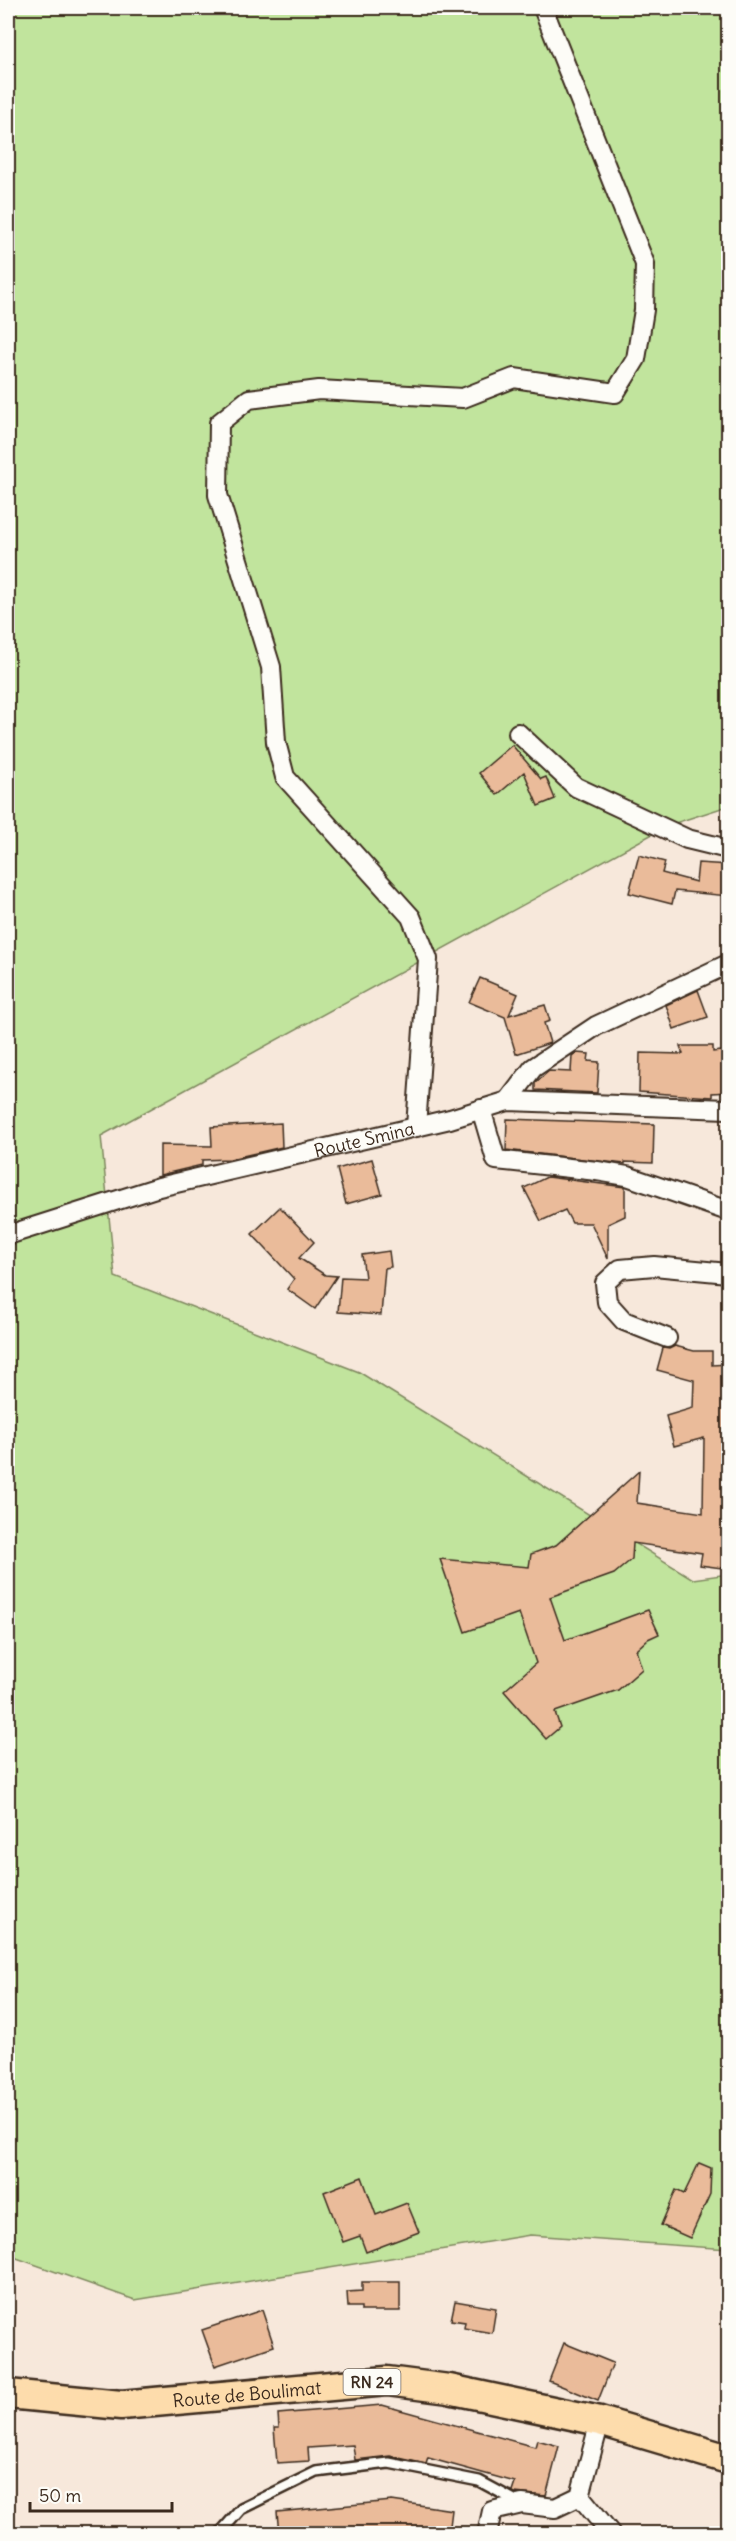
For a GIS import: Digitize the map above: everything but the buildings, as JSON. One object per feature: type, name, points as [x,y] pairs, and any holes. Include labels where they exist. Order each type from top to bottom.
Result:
[{"type":"main road","name":"Route de Boulimat","points":[[9,2395],[121,2405],[387,2381],[449,2389],[600,2421],[729,2459]]},
{"type":"street","points":[[416,1127],[428,959],[411,917],[285,777],[276,742],[271,667],[218,495],[219,423],[249,399],[319,390],[463,398],[514,378],[615,393],[636,359],[644,310],[645,264],[543,8]]},
{"type":"street","points":[[518,733],[576,787],[687,839],[729,849]]},
{"type":"street","points":[[508,1101],[533,1068],[596,1026],[729,964]]},
{"type":"street","name":"Route Smina","points":[[8,1235],[159,1187],[416,1127],[508,1101],[729,1109]]},
{"type":"street","points":[[481,1109],[496,1160],[627,1176],[729,1211]]},
{"type":"street","points":[[667,1338],[624,1321],[607,1302],[605,1282],[620,1269],[654,1266],[729,1273]]},
{"type":"street","points":[[487,2534],[492,2511],[522,2504],[555,2508],[580,2496],[600,2421]]},
{"type":"street","points":[[580,2496],[611,2534]]},
{"type":"lane","points":[[219,2534],[241,2509],[316,2472],[389,2463],[479,2481],[522,2504]]},
{"type":"green space","points":[[8,8],[728,8],[728,806],[669,825],[101,1136],[115,1277],[359,1372],[693,1579],[728,1574],[728,2249],[530,2235],[135,2300],[8,2255]]}]
